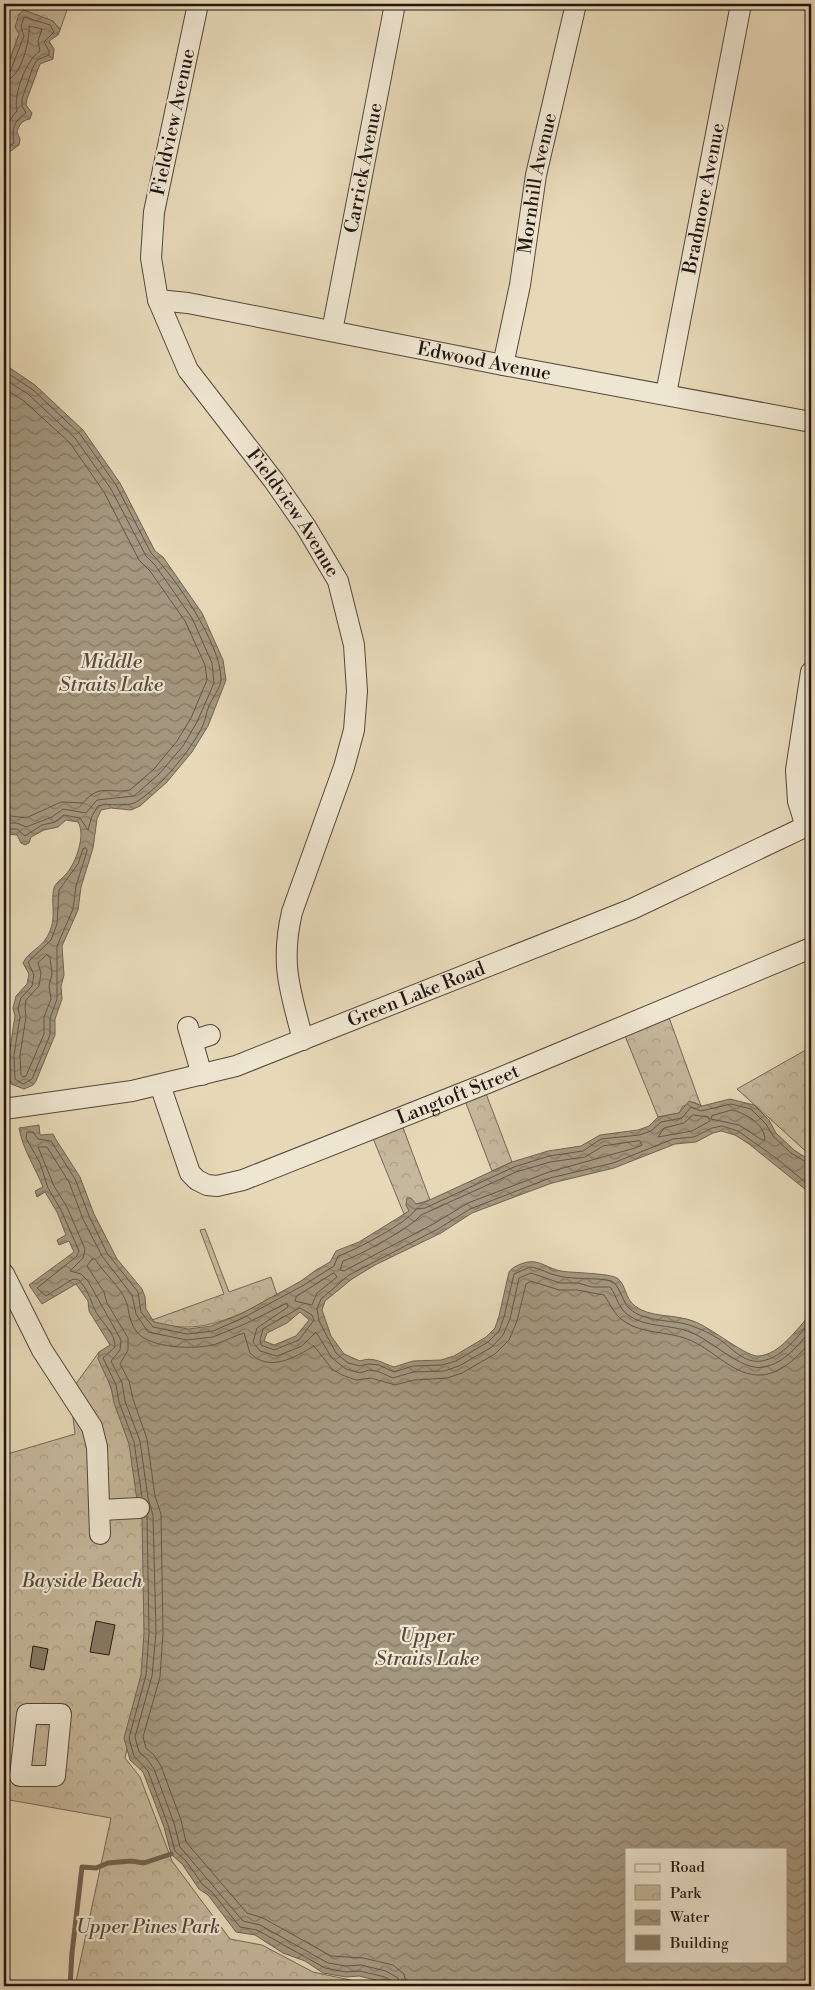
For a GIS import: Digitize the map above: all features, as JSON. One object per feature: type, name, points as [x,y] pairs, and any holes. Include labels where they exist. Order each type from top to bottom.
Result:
[{"type":"street","name":"Fieldview Avenue","points":[[198,4],[154,212],[152,258],[158,300],[188,370],[274,481],[306,527],[338,581],[354,645],[357,691],[354,730],[344,767],[292,912],[288,932],[285,959],[290,991],[304,1040]]},
{"type":"street","name":"Carrick Avenue","points":[[332,331],[395,4]]},
{"type":"street","name":"Mornhill Avenue","points":[[503,365],[520,285],[536,175],[576,4]]},
{"type":"street","name":"Bradmore Avenue","points":[[666,394],[741,4]]},
{"type":"street","name":"Edwood Avenue","points":[[158,300],[188,303],[503,365],[811,422]]},
{"type":"street","points":[[809,825],[798,801],[796,770],[811,672]]},
{"type":"street","name":"Green Lake Road","points":[[4,1109],[132,1091],[236,1066],[632,909],[809,825]]},
{"type":"street","name":"Langtoft Street","points":[[160,1085],[190,1173],[200,1182],[217,1186],[269,1170],[490,1082],[811,948]]},
{"type":"street","points":[[197,1034],[202,1075]]},
{"type":"street","points":[[4,1274],[42,1350],[92,1427],[97,1447],[101,1510],[100,1534]]},
{"type":"street","points":[[101,1510],[139,1508]]},
{"type":"green space","points":[[4,4],[69,4],[60,30],[53,21],[19,34],[4,76]]},
{"type":"green space","points":[[667,1012],[701,1106],[694,1102],[683,1106],[679,1113],[658,1117],[623,1031]]},
{"type":"green space","points":[[811,1047],[811,1156],[737,1089]]},
{"type":"green space","points":[[485,1091],[512,1162],[492,1171],[464,1098]]},
{"type":"green space","points":[[402,1125],[430,1200],[416,1204],[409,1212],[404,1214],[372,1136]]},
{"type":"green space","points":[[205,1229],[229,1292],[271,1277],[277,1295],[233,1317],[203,1326],[171,1326],[154,1322],[152,1320],[224,1294],[200,1230]]},
{"type":"green space","name":"Bayside Beach","points":[[99,1352],[135,1461],[163,1581],[125,1758],[140,1777],[172,1861],[230,1939],[262,1945],[313,1972],[378,1986],[75,1986],[111,1818],[4,1799],[4,1455],[75,1434],[70,1392]]},
{"type":"water","points":[[24,10],[53,21],[60,30],[58,35],[49,41],[54,49],[53,59],[40,64],[27,99],[26,105],[32,113],[30,119],[23,122],[18,129],[19,145],[4,156],[4,76],[19,34],[15,27],[19,14]]},
{"type":"water","name":"Middle Straits Lake","points":[[4,364],[35,385],[83,430],[120,483],[155,551],[163,557],[202,613],[223,660],[226,680],[208,726],[192,752],[167,782],[140,806],[131,810],[111,808],[101,810],[97,819],[93,848],[81,887],[78,910],[62,946],[64,975],[61,986],[62,999],[55,1019],[55,1035],[36,1081],[33,1085],[24,1089],[11,1084],[9,1055],[15,1016],[13,1008],[16,996],[27,984],[29,974],[23,963],[47,937],[53,918],[54,888],[74,862],[81,834],[78,822],[66,820],[58,827],[44,830],[31,837],[29,843],[25,845],[21,843],[17,835],[4,834]]},
{"type":"water","name":"Upper Straits Lake","points":[[730,1099],[754,1105],[769,1120],[776,1133],[794,1150],[811,1161],[811,1194],[749,1144],[735,1135],[721,1131],[696,1142],[675,1144],[614,1168],[552,1183],[472,1213],[441,1233],[375,1265],[352,1279],[325,1301],[322,1310],[331,1336],[344,1354],[360,1361],[369,1359],[394,1367],[413,1361],[441,1360],[454,1356],[486,1337],[495,1328],[509,1272],[512,1268],[528,1262],[537,1262],[561,1271],[606,1275],[617,1278],[632,1303],[641,1310],[678,1317],[701,1324],[753,1355],[759,1356],[774,1351],[788,1340],[811,1314],[811,1986],[392,1986],[384,1982],[359,1976],[346,1977],[323,1973],[305,1961],[283,1953],[255,1935],[236,1932],[208,1895],[199,1889],[182,1864],[171,1854],[164,1827],[143,1772],[130,1760],[124,1738],[141,1675],[144,1633],[142,1517],[137,1500],[129,1444],[114,1403],[111,1387],[98,1359],[99,1352],[110,1345],[89,1311],[88,1301],[76,1284],[42,1304],[29,1285],[74,1252],[69,1241],[59,1245],[57,1240],[66,1235],[57,1212],[45,1192],[37,1197],[35,1191],[43,1187],[26,1151],[19,1128],[39,1125],[40,1135],[53,1134],[80,1177],[94,1214],[117,1259],[142,1289],[146,1309],[154,1322],[188,1329],[211,1326],[241,1314],[301,1281],[330,1262],[336,1251],[359,1242],[409,1211],[406,1205],[407,1198],[411,1198],[416,1204],[423,1203],[512,1162],[548,1151],[581,1146],[600,1135],[638,1130],[649,1126],[658,1117],[679,1113],[689,1101],[702,1106]],"holes":[[[300,1312],[309,1320],[296,1336],[274,1345],[264,1341],[267,1333],[287,1323]]]},
{"type":"building","points":[[96,1621],[115,1625],[109,1655],[90,1652]]},
{"type":"building","points":[[33,1646],[48,1649],[44,1670],[30,1667]]},
{"type":"waterway","points":[[70,1986],[82,1867],[96,1868],[108,1863],[131,1861],[144,1863],[171,1854]]},
{"type":"park label","name":"Upper Pines Park","points":[[148,1927]]}]
